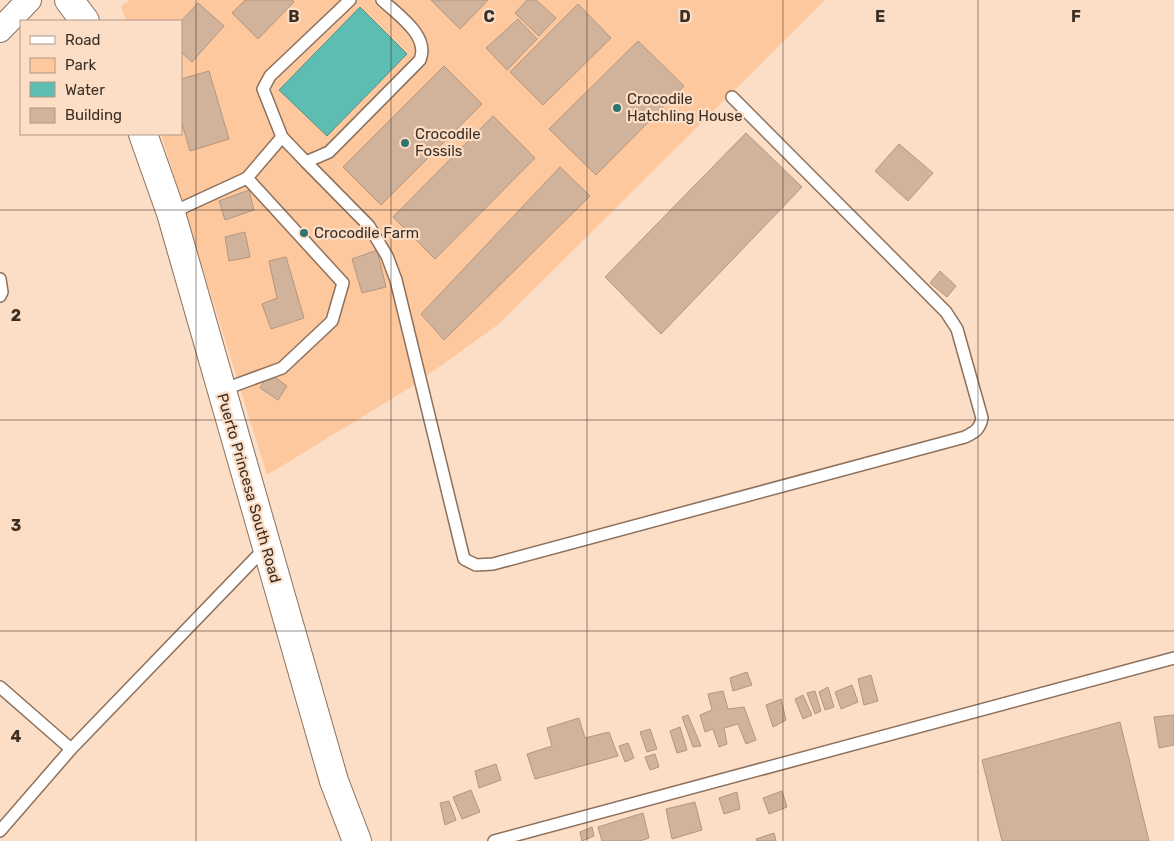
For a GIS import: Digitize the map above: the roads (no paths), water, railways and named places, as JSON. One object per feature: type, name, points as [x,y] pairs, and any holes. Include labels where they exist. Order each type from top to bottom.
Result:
[{"type":"main road","points":[[69,0],[84,20]]},
{"type":"main road","name":"Puerto Princesa South Road","points":[[143,135],[171,213],[265,548],[334,781],[357,841]]},
{"type":"street","points":[[0,30],[29,0]]},
{"type":"lane","points":[[350,0],[270,76],[264,84],[263,93],[282,137],[369,226],[387,256],[396,280],[464,559],[476,565],[493,564],[965,437],[975,432],[981,425],[982,418],[957,329],[946,312],[732,97]]},
{"type":"lane","points":[[306,162],[329,152],[420,60],[423,53],[418,35],[382,0]]},
{"type":"lane","points":[[171,213],[247,178],[282,137]]},
{"type":"lane","points":[[222,390],[282,368],[332,321],[343,283],[247,178]]},
{"type":"lane","points":[[0,279],[2,292],[0,296]]},
{"type":"lane","points":[[0,831],[71,750],[265,548]]},
{"type":"lane","points":[[494,841],[1174,658]]},
{"type":"lane","points":[[0,687],[71,750]]},
{"type":"water","points":[[360,7],[407,54],[327,136],[279,90]]},
{"type":"place","name":"Crocodile Hatchling House","points":[[617,108]]},
{"type":"place","name":"Crocodile Fossils","points":[[405,143]]},
{"type":"place","name":"Crocodile Farm","points":[[304,233]]}]
